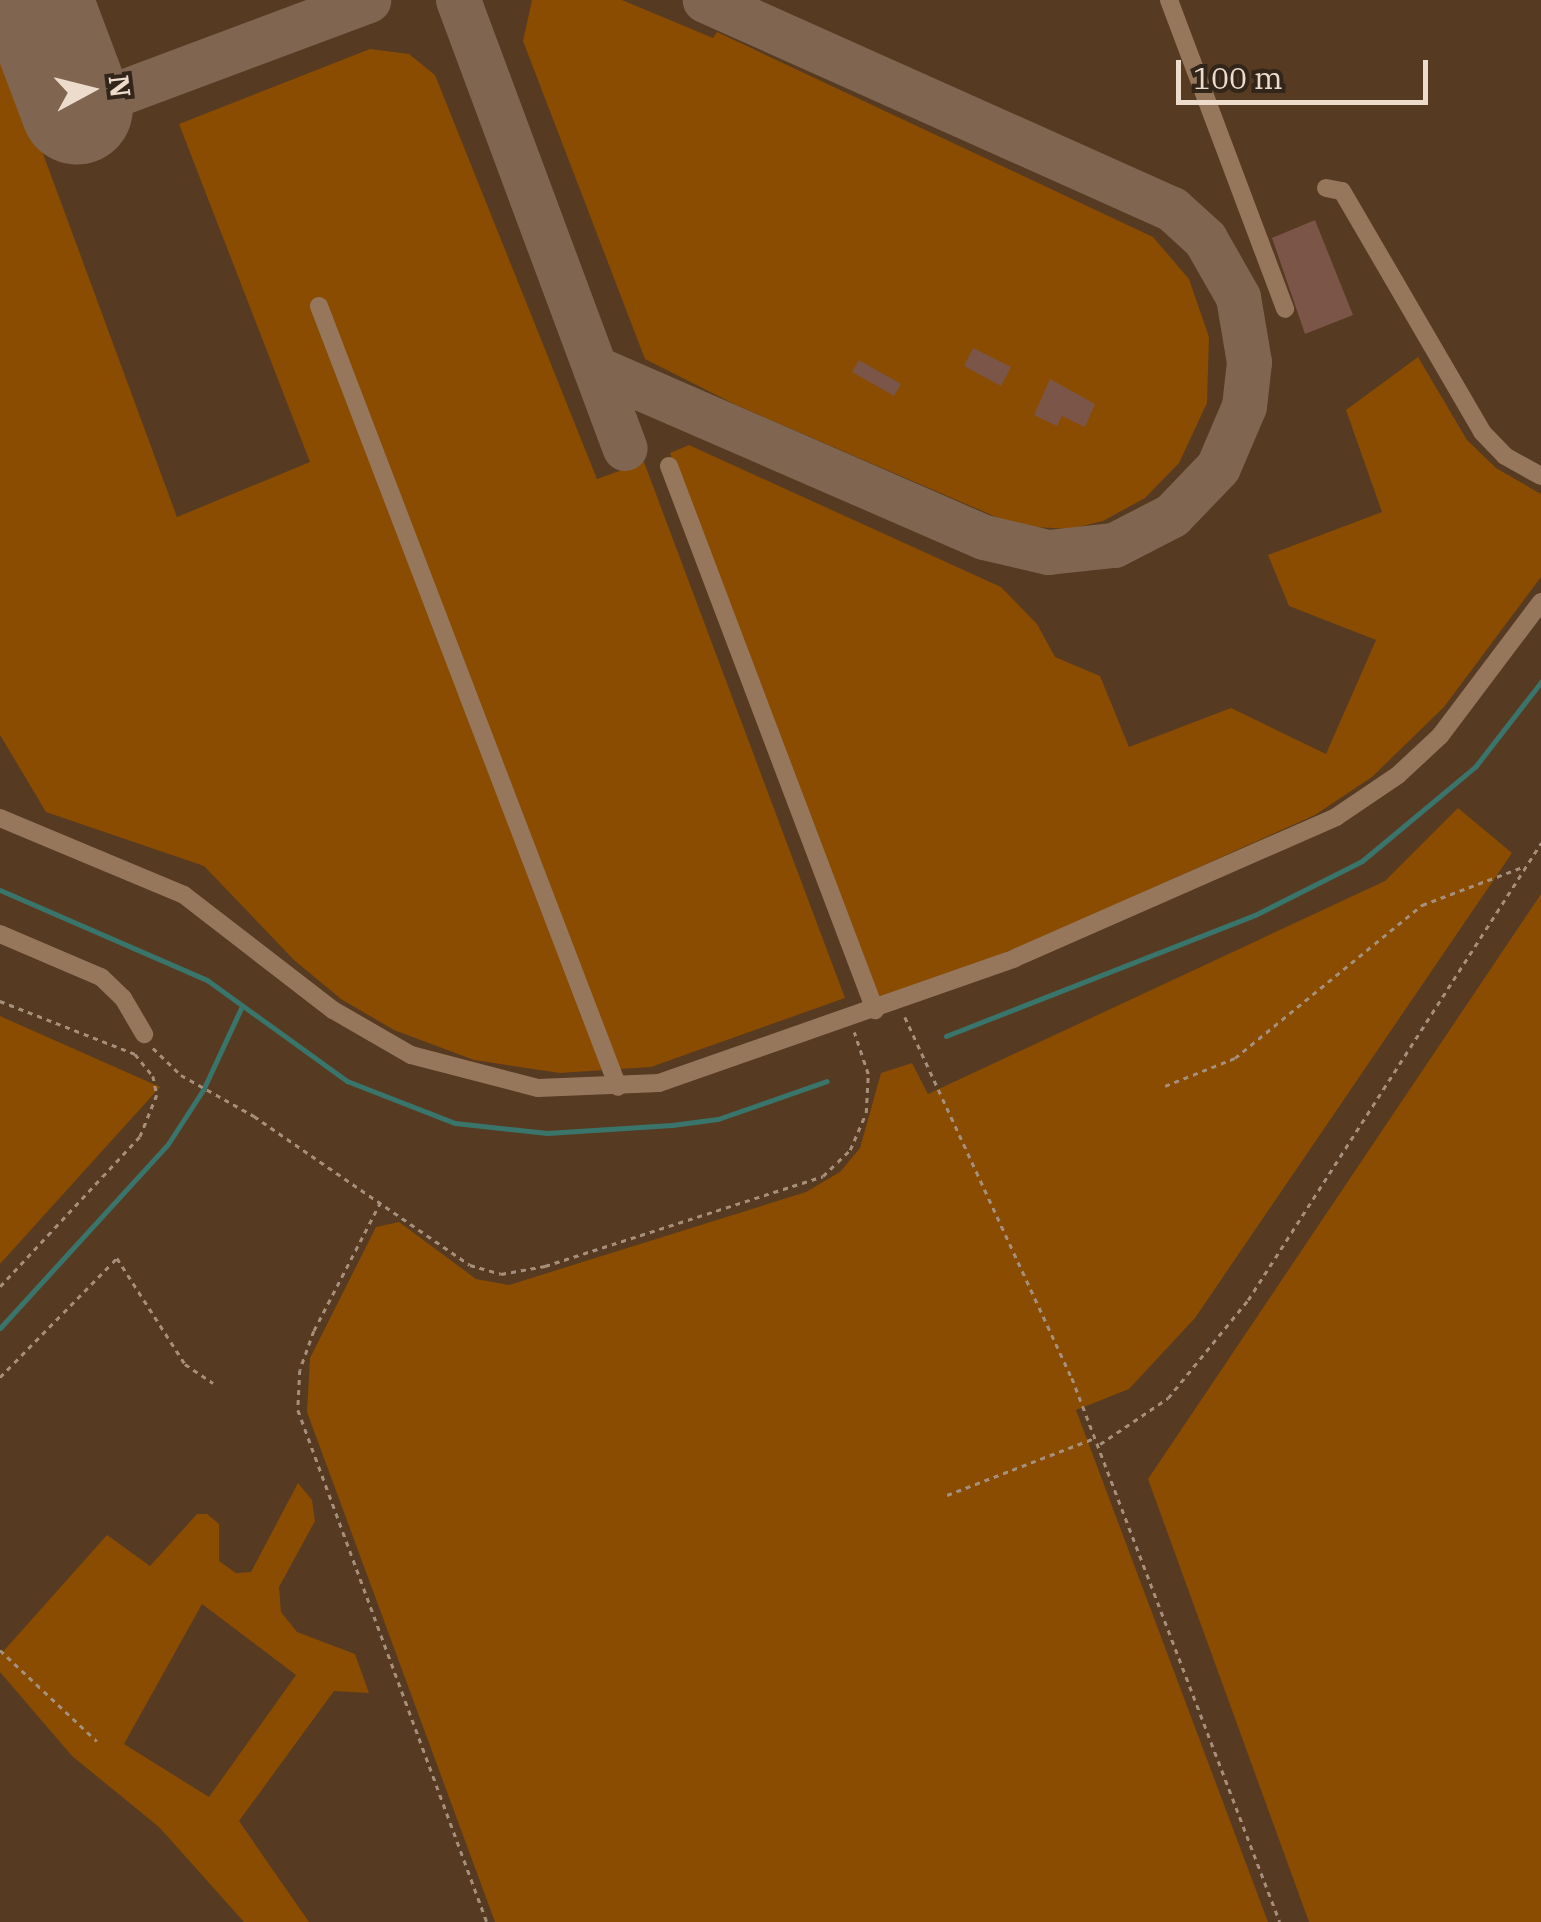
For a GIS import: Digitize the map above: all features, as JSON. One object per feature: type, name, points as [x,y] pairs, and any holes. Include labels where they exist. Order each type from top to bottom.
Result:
[{"type":"lane","points":[[1169,0],[1285,309]]},
{"type":"lane","points":[[1326,188],[1344,194],[1482,432],[1505,456],[1541,476]]},
{"type":"lane","points":[[319,306],[618,1087]]},
{"type":"lane","points":[[669,466],[875,1010]]},
{"type":"lane","points":[[0,818],[184,895],[333,1010],[410,1054],[520,1086],[618,1087],[704,1072],[899,1002],[1175,892],[1357,804],[1420,757],[1460,714],[1541,602]]},
{"type":"lane","points":[[0,934],[100,978],[124,998],[144,1034]]},
{"type":"path","points":[[1099,1445],[1168,1398],[1237,1315],[1541,843]]},
{"type":"path","points":[[1166,1086],[1235,1058],[1422,904],[1526,865]]},
{"type":"path","points":[[0,1001],[135,1054],[153,1076],[157,1095],[140,1137],[0,1287]]},
{"type":"path","points":[[899,1002],[1099,1445],[1280,1922]]},
{"type":"path","points":[[144,1034],[181,1075],[382,1201],[470,1265],[501,1274],[811,1182],[843,1159],[866,1113],[866,1063],[847,1020]]},
{"type":"path","points":[[382,1201],[314,1331],[300,1370],[298,1410],[487,1922]]},
{"type":"path","points":[[0,1376],[117,1258],[185,1364],[213,1383]]},
{"type":"path","points":[[948,1495],[1096,1438]]},
{"type":"path","points":[[0,1650],[96,1741]]},
{"type":"shaded area","points":[[532,0],[622,0],[713,38],[717,32],[1153,237],[1189,279],[1209,337],[1207,403],[1179,463],[1145,498],[1103,521],[1070,529],[1017,526],[736,405],[645,359],[523,41]]},
{"type":"shaded area","points":[[0,37],[177,517],[310,462],[179,124],[370,49],[409,54],[435,75],[597,479],[644,462],[845,998],[651,1067],[560,1073],[474,1060],[394,1030],[341,999],[294,960],[204,866],[46,812],[0,735]]},
{"type":"shaded area","points":[[1418,357],[1467,440],[1496,468],[1541,494],[1541,577],[1444,707],[1372,777],[1315,815],[1042,938],[878,1002],[670,453],[689,445],[1001,587],[1037,624],[1055,657],[1100,676],[1129,747],[1231,708],[1326,754],[1376,640],[1289,606],[1268,555],[1382,512],[1346,410]]},
{"type":"shaded area","points":[[1458,808],[1512,853],[1195,1318],[1129,1389],[1076,1410],[1268,1922],[495,1922],[307,1412],[310,1358],[376,1227],[399,1222],[476,1279],[509,1285],[806,1192],[840,1172],[860,1148],[881,1073],[912,1063],[928,1094],[1385,881]]},
{"type":"shaded area","points":[[1541,894],[1541,1922],[1309,1922],[1148,1479]]},
{"type":"shaded area","points":[[0,1016],[160,1087],[0,1264]]},
{"type":"shaded area","points":[[298,1483],[312,1500],[315,1521],[279,1587],[281,1612],[297,1632],[355,1654],[369,1693],[334,1691],[239,1821],[309,1922],[244,1922],[159,1827],[72,1756],[0,1672],[0,1655],[107,1535],[150,1566],[197,1514],[207,1514],[219,1524],[219,1561],[236,1573],[251,1572]],"holes":[[[202,1604],[296,1675],[209,1797],[124,1744]]]},
{"type":"building","points":[[1315,220],[1353,315],[1305,334],[1272,238]]},
{"type":"building","points":[[973,348],[1011,367],[1001,386],[964,366]]},
{"type":"building","points":[[859,360],[901,384],[894,396],[852,372]]},
{"type":"building","points":[[1050,379],[1095,404],[1085,427],[1062,416],[1057,426],[1034,415]]},
{"type":"waterway","points":[[946,1036],[1255,915],[1362,861],[1475,767],[1541,682]]},
{"type":"waterway","points":[[0,890],[207,980],[347,1081],[455,1123],[547,1133],[672,1125],[718,1119],[827,1081]]},
{"type":"waterway","points":[[0,1328],[168,1144],[203,1090],[242,1006]]},
{"type":"taxiway","points":[[77,109],[368,0]]},
{"type":"taxiway","points":[[458,0],[625,448]]},
{"type":"taxiway","points":[[595,368],[984,537],[1048,552],[1114,545],[1172,515],[1218,467],[1244,406],[1249,362],[1238,297],[1205,239],[1172,209],[705,0]]},
{"type":"runway","points":[[36,0],[77,109]]}]
